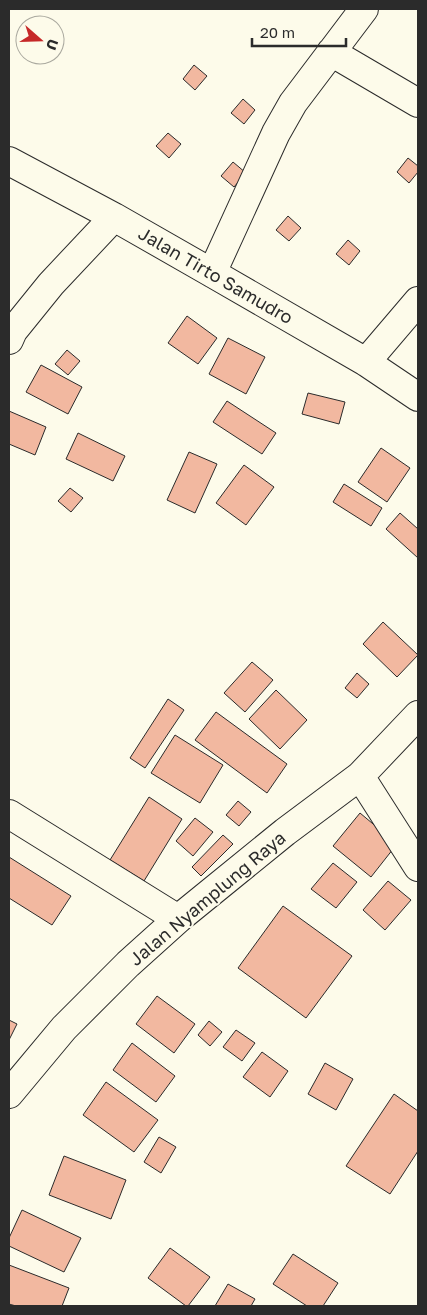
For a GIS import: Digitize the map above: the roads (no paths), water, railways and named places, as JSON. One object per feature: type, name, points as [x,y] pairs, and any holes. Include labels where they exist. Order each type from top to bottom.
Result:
[{"type":"street","points":[[212,273],[276,133],[293,103],[364,9]]},
{"type":"street","points":[[331,52],[418,103]]},
{"type":"street","name":"Jalan Tirto Samudro","points":[[9,161],[114,217],[212,273],[366,362],[418,397]]},
{"type":"street","points":[[9,340],[14,331],[52,284],[114,217]]},
{"type":"street","points":[[366,362],[418,301]]},
{"type":"street","name":"Jalan Nyamplung Raya","points":[[9,1094],[64,1028],[128,964],[178,919],[285,832],[360,776],[418,714]]},
{"type":"street","points":[[360,776],[418,867]]},
{"type":"street","points":[[9,814],[178,919]]}]
